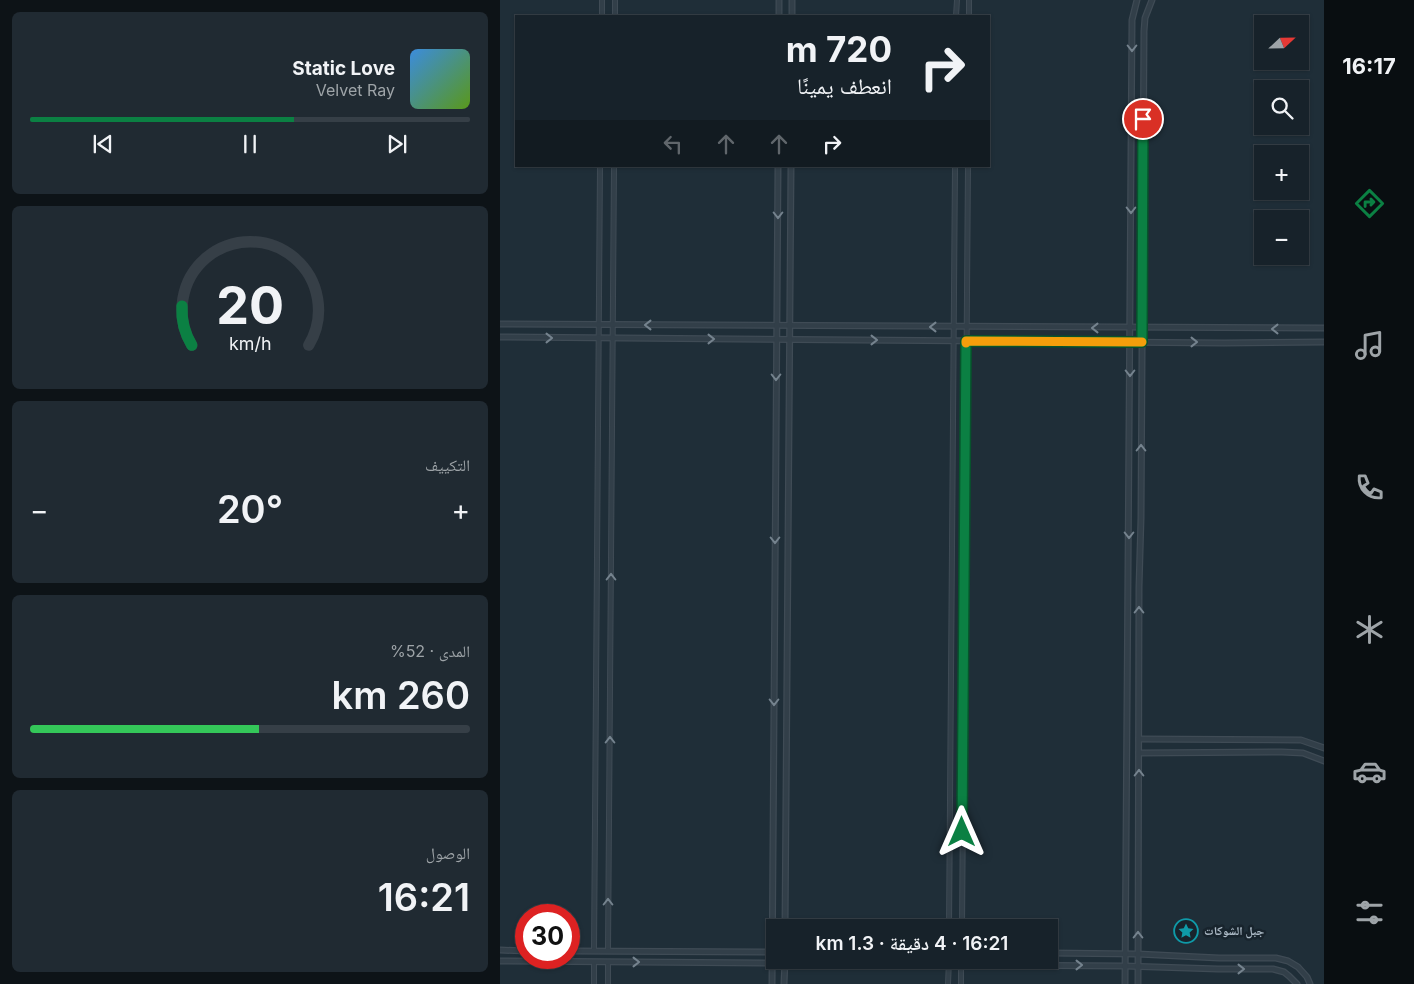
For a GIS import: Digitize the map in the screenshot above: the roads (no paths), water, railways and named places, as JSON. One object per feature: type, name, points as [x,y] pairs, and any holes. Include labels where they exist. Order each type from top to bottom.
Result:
[{"type":"street","points":[[602,0],[602,15]]},
{"type":"street","points":[[615,15],[616,0]]},
{"type":"street","points":[[779,0],[779,15]]},
{"type":"street","points":[[792,0],[792,15]]},
{"type":"street","points":[[956,15],[957,0]]},
{"type":"street","points":[[969,0],[969,15]]},
{"type":"street","points":[[1125,984],[1132,20],[1137,0]]},
{"type":"street","points":[[1138,984],[1144,30],[1145,18],[1152,0]]},
{"type":"street","points":[[594,951],[600,167]]},
{"type":"street","points":[[608,951],[614,167]]},
{"type":"street","points":[[773,919],[778,167]]},
{"type":"street","points":[[785,919],[791,167]]},
{"type":"street","points":[[949,919],[955,167]]},
{"type":"street","points":[[962,919],[968,167]]},
{"type":"street","points":[[500,324],[1324,328]]},
{"type":"street","points":[[500,338],[1324,342]]},
{"type":"street","points":[[1128,587],[1139,587]]},
{"type":"street","points":[[1139,738],[1301,740],[1324,748]]},
{"type":"street","points":[[1139,753],[1282,752],[1303,753],[1324,761]]},
{"type":"street","points":[[500,950],[515,951]]},
{"type":"street","points":[[580,951],[766,952]]},
{"type":"street","points":[[1058,954],[1138,954],[1282,959],[1298,967],[1307,976],[1310,984]]},
{"type":"street","points":[[500,961],[766,963]]},
{"type":"street","points":[[594,962],[594,984]]},
{"type":"street","points":[[608,962],[608,984]]},
{"type":"street","points":[[1058,964],[1273,969],[1284,972],[1297,984]]},
{"type":"street","points":[[772,969],[772,984]]},
{"type":"street","points":[[784,984],[785,969]]},
{"type":"street","points":[[948,969],[948,984]]},
{"type":"street","points":[[961,969],[961,984]]},
{"type":"place","name":"جبل الشوكات","points":[[1186,931]]}]
